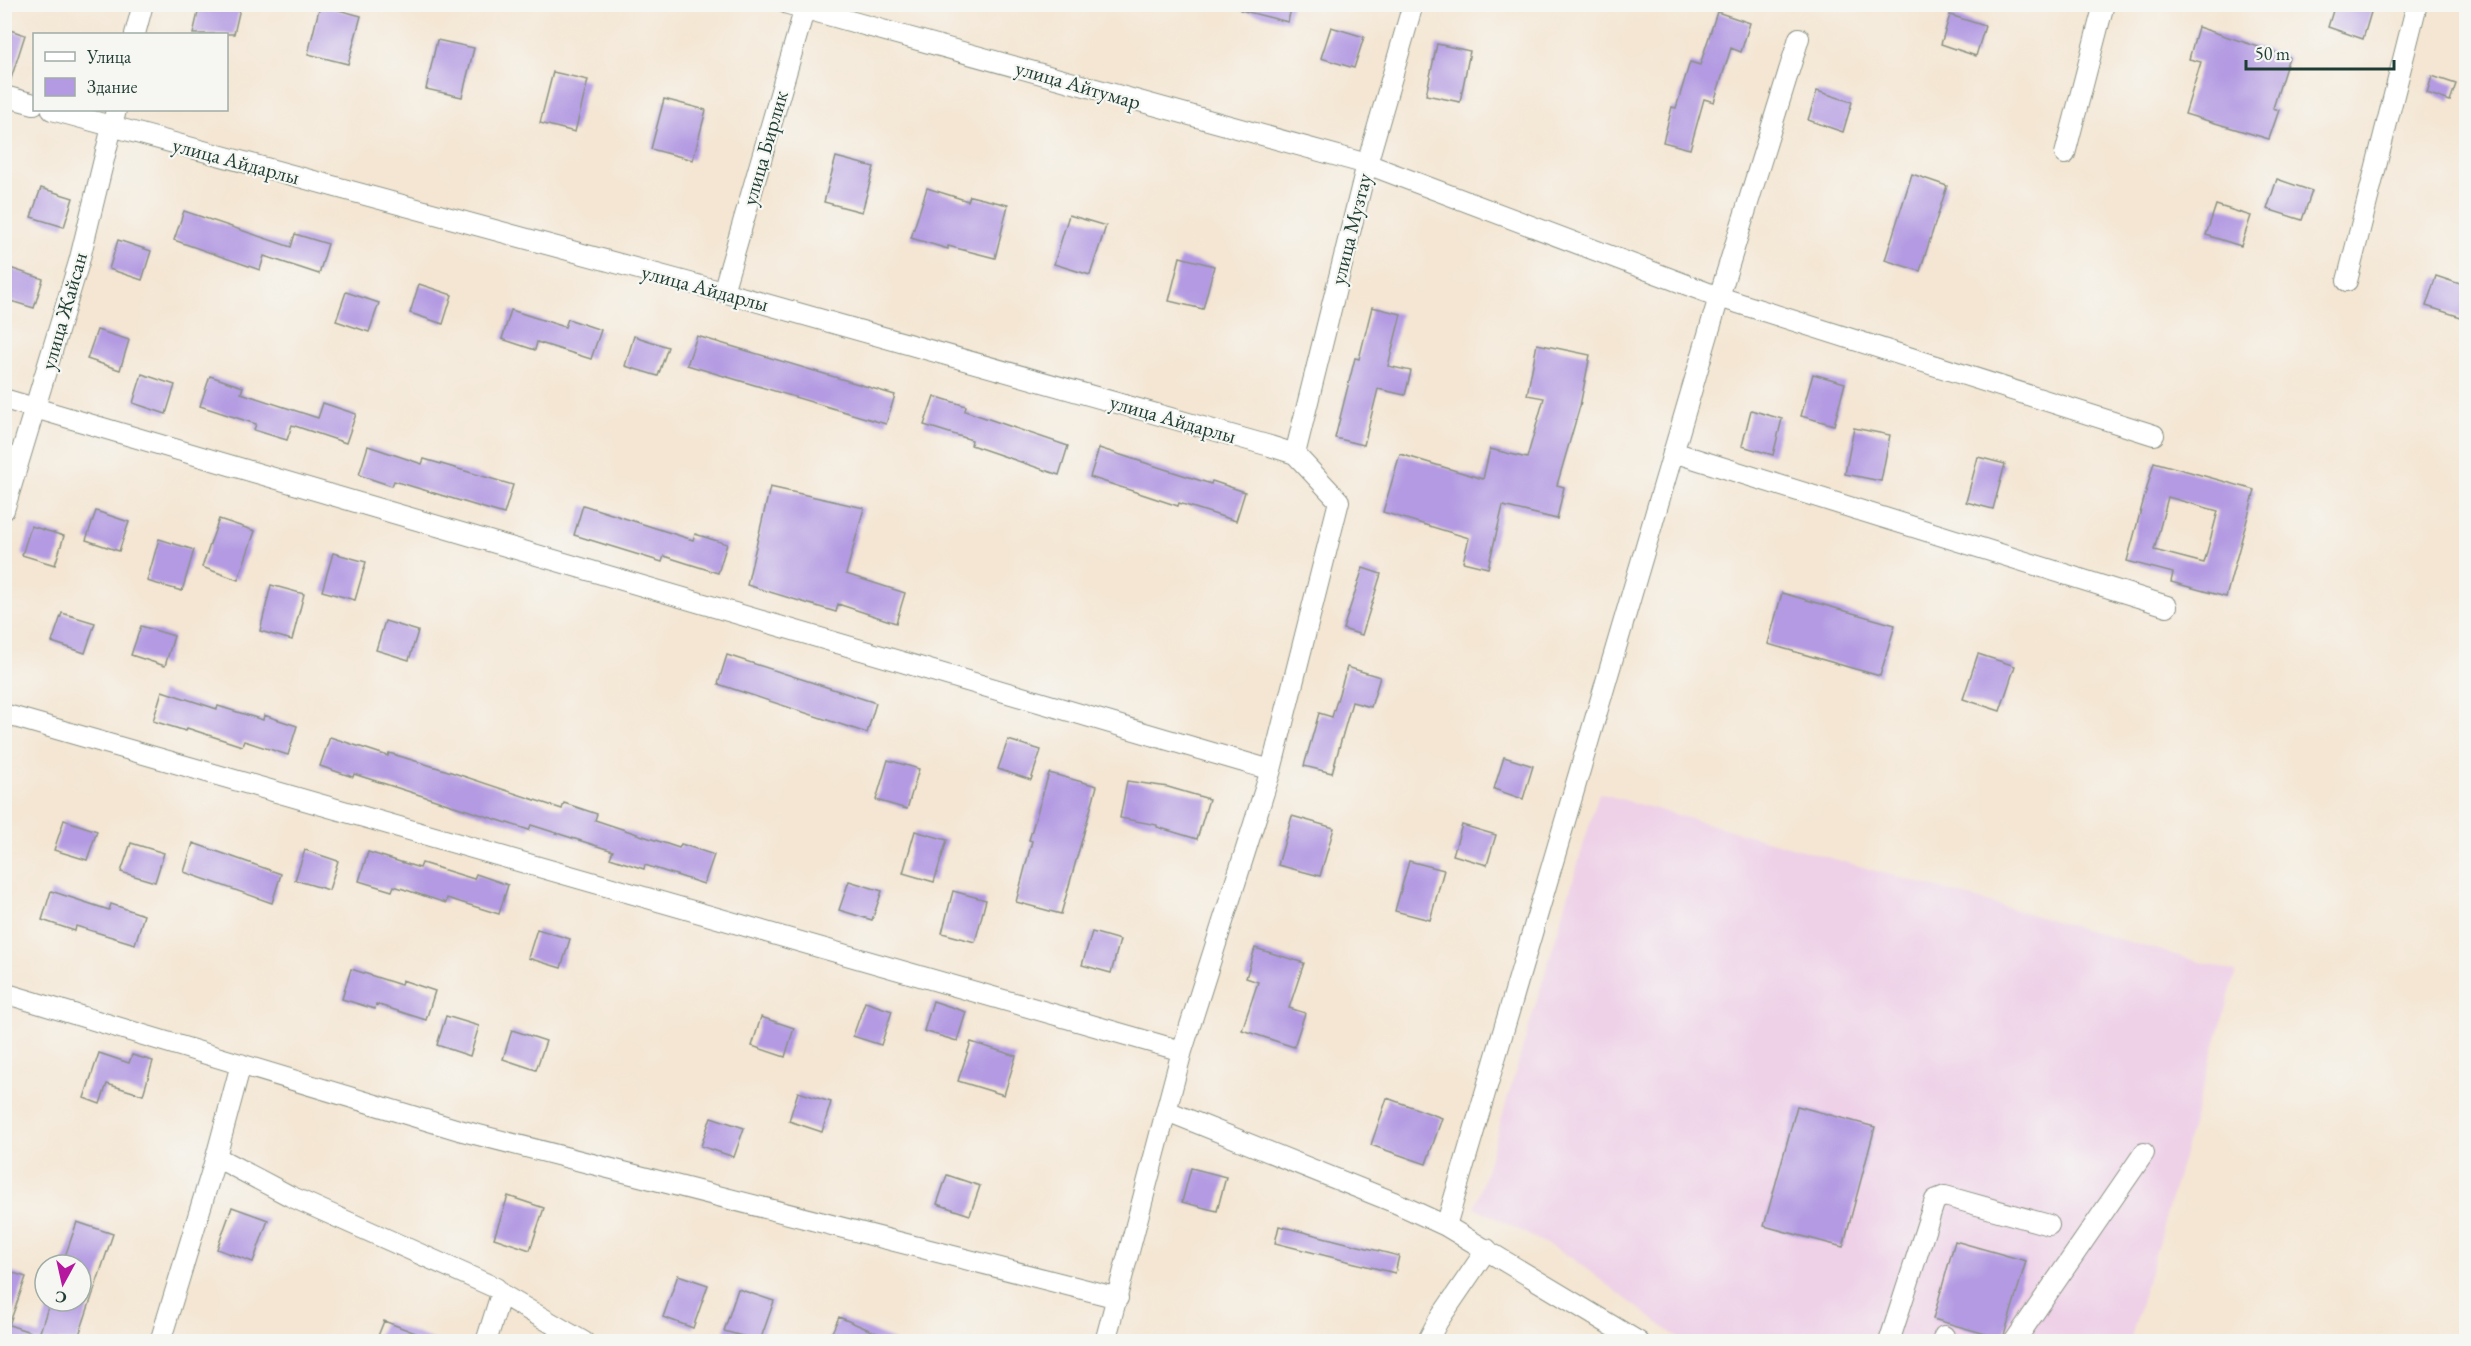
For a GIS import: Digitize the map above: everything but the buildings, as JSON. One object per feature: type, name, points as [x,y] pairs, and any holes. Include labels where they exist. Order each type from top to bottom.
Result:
[{"type":"street","points":[[135,33],[143,4]]},
{"type":"street","name":"улица Музтау","points":[[1296,454],[1367,164],[1413,4]]},
{"type":"street","points":[[2065,154],[2104,4]]},
{"type":"street","points":[[2347,281],[2417,4]]},
{"type":"street","name":"улица Айтумар","points":[[800,6],[1367,164],[1719,297],[2154,435]]},
{"type":"street","name":"улица Бирлик","points":[[723,292],[800,6]]},
{"type":"street","points":[[1446,1226],[1719,297],[1799,38]]},
{"type":"street","points":[[4,96],[33,104]]},
{"type":"street","name":"улица Айдарлы","points":[[60,111],[114,118],[1296,454]]},
{"type":"street","name":"улица Жайсан","points":[[4,510],[79,262],[114,118]]},
{"type":"street","points":[[4,399],[1271,770]]},
{"type":"street","points":[[1673,452],[2167,606]]},
{"type":"street","points":[[1105,1341],[1182,1051],[1271,770],[1339,501],[1296,454]]},
{"type":"street","points":[[4,714],[1182,1051]]},
{"type":"street","points":[[4,993],[459,1130],[1118,1298]]},
{"type":"street","points":[[160,1341],[216,1157],[241,1064]]},
{"type":"street","points":[[1167,1111],[1396,1203],[1446,1226],[1639,1341]]},
{"type":"street","points":[[2014,1341],[2144,1154]]},
{"type":"street","points":[[216,1157],[290,1196],[496,1288],[501,1294],[584,1341]]},
{"type":"street","points":[[1889,1341],[1929,1210],[1935,1200],[1945,1196],[2049,1225]]},
{"type":"street","points":[[1427,1341],[1437,1321],[1487,1249]]},
{"type":"street","points":[[486,1341],[501,1294]]},
{"type":"shaded area","points":[[1599,793],[2236,972],[2130,1341],[1682,1341],[1569,1256],[1475,1207]]}]
